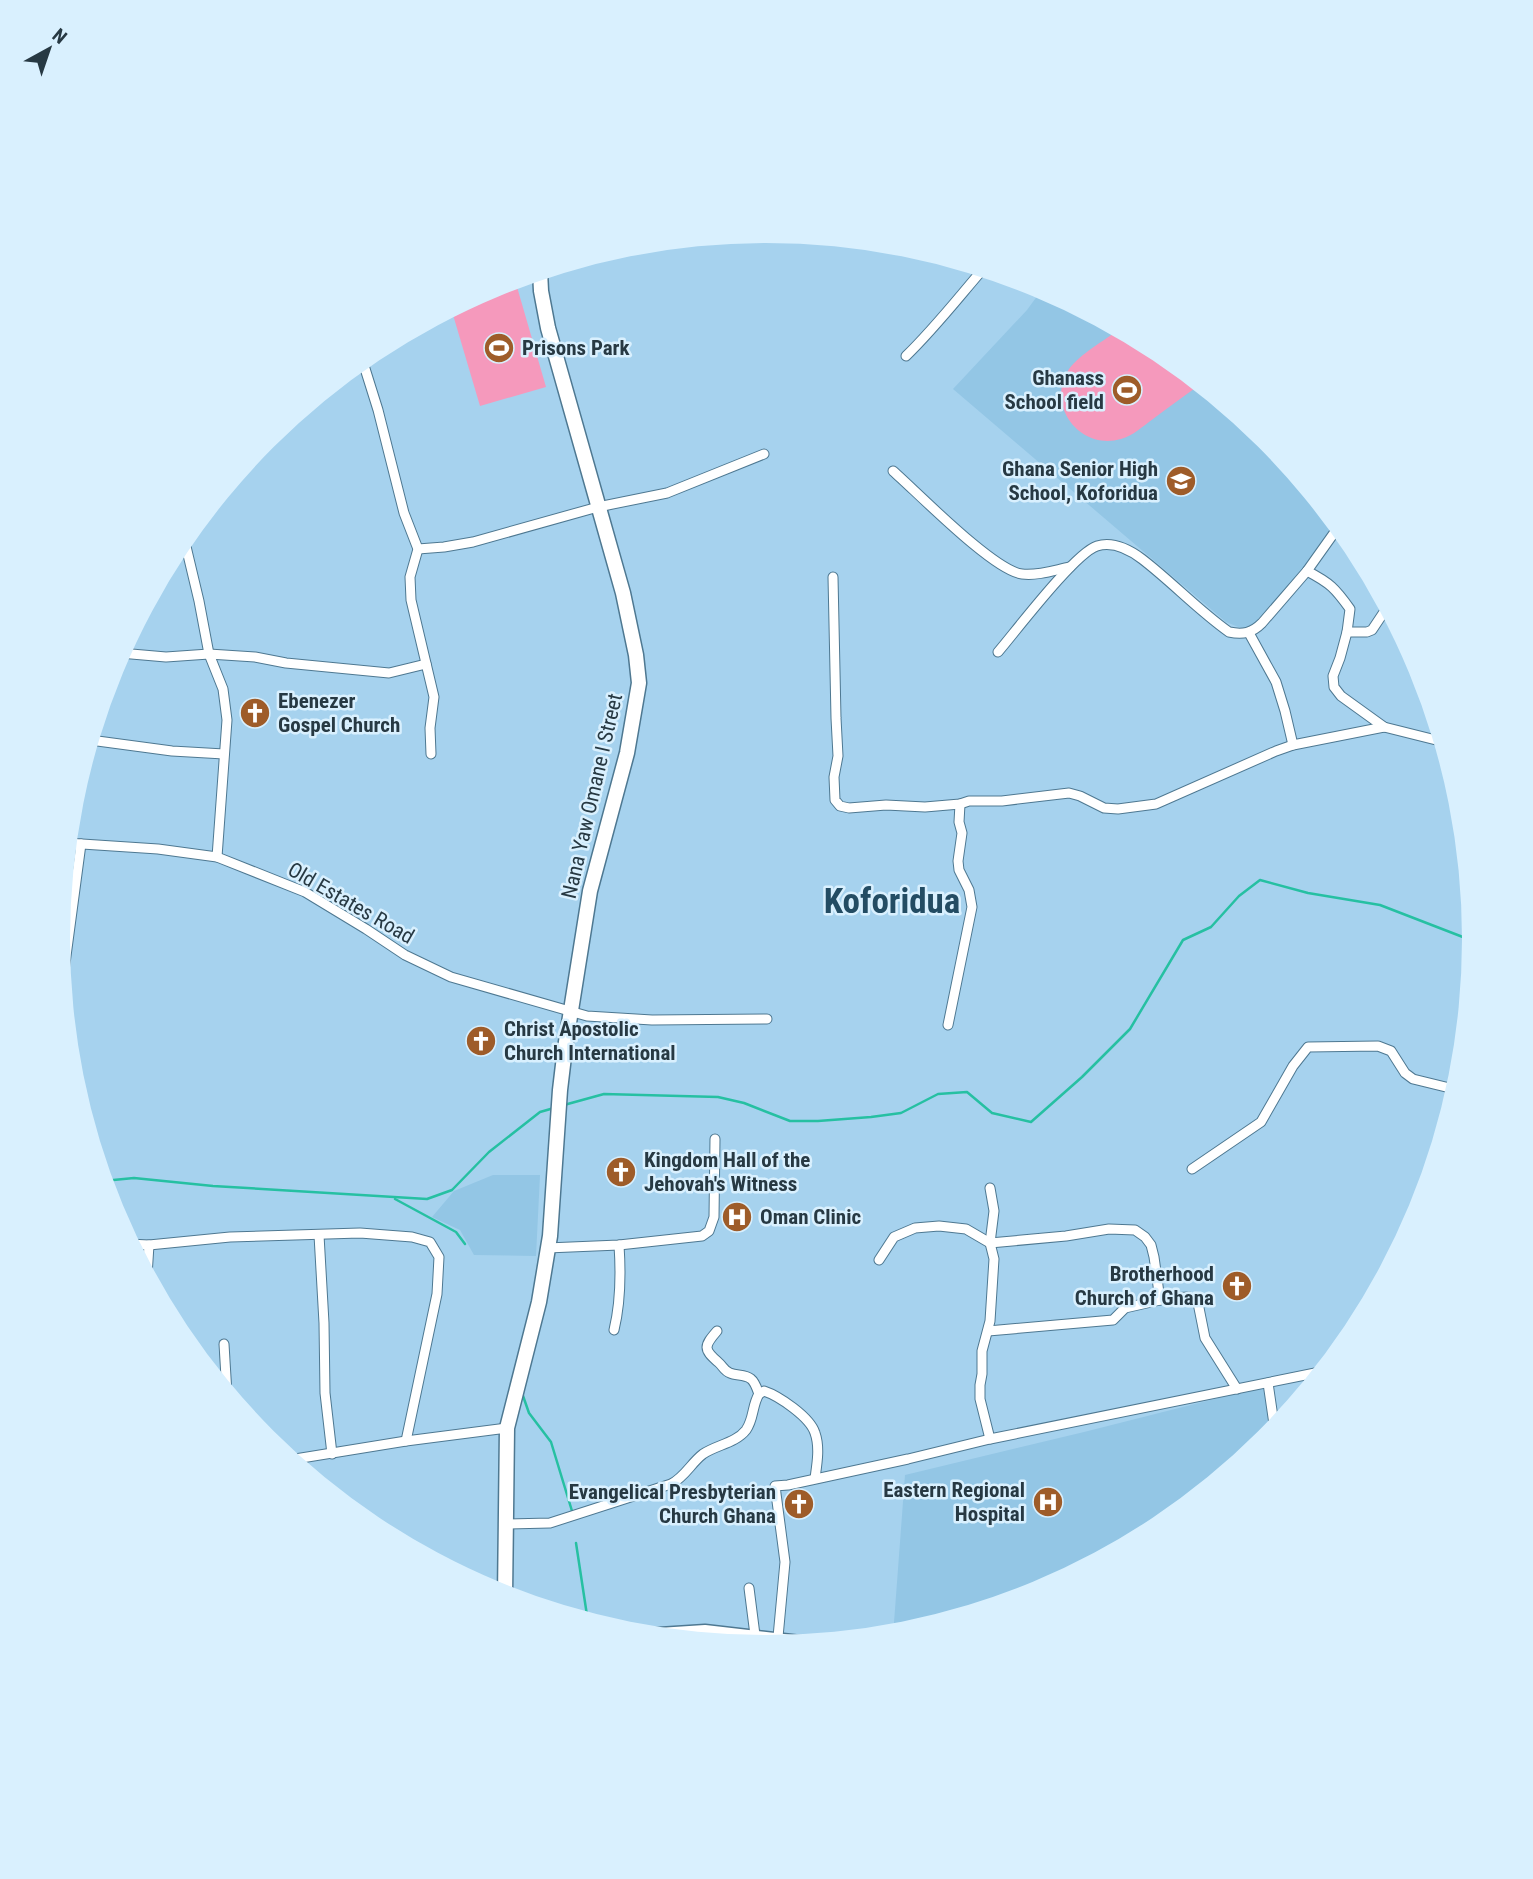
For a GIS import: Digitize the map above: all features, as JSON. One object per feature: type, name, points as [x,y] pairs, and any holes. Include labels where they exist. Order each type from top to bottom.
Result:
[{"type":"main road","name":"Nana Yaw Omane I Street","points":[[540,281],[548,328],[622,593],[636,655],[639,683],[627,753],[590,891],[570,1012],[560,1090],[547,1248]]},
{"type":"main road","points":[[505,1585],[507,1428],[539,1303],[547,1248]]},
{"type":"street","points":[[906,356],[926,337],[977,276]]},
{"type":"street","points":[[366,370],[404,513],[418,549],[410,577],[411,600],[434,697],[430,728],[431,754]]},
{"type":"street","points":[[418,549],[473,542],[598,507],[667,493],[764,454]]},
{"type":"street","points":[[893,471],[985,553],[1012,572],[1036,574],[1071,566]]},
{"type":"street","points":[[998,652],[1071,566],[1096,546],[1123,547],[1141,558],[1229,632],[1238,634],[1249,633],[1262,623],[1307,571],[1333,535]]},
{"type":"street","points":[[188,552],[209,654],[223,689],[227,720],[217,857]]},
{"type":"street","points":[[1307,571],[1327,581],[1350,609],[1347,632],[1333,676],[1334,687],[1341,696],[1384,727],[1433,739]]},
{"type":"street","points":[[834,577],[838,756],[834,777],[835,800],[840,806],[925,807],[960,804],[969,800],[1002,801],[1069,793],[1104,808],[1118,810],[1156,804],[1293,745],[1384,727]]},
{"type":"street","points":[[1347,632],[1371,630],[1382,614]]},
{"type":"street","points":[[1249,633],[1276,682],[1293,745]]},
{"type":"street","points":[[132,654],[166,657],[209,654],[255,657],[299,665],[389,673],[426,664]]},
{"type":"street","points":[[99,741],[172,751],[223,754]]},
{"type":"street","points":[[948,1025],[972,906],[969,890],[959,870],[962,833],[959,822],[960,804]]},
{"type":"street","name":"Old Estates Road","points":[[77,844],[158,849],[217,857],[305,892],[405,955],[451,977],[570,1012],[587,1016],[653,1020],[767,1019]]},
{"type":"street","points":[[70,927],[82,844]]},
{"type":"street","points":[[1192,1169],[1261,1122],[1293,1066],[1308,1047],[1378,1046],[1391,1052],[1405,1073],[1413,1079],[1447,1087]]},
{"type":"street","points":[[547,1248],[618,1245],[702,1236],[709,1231],[714,1217],[715,1139]]},
{"type":"street","points":[[990,1188],[994,1211],[990,1243],[993,1259],[980,1392],[990,1439]]},
{"type":"street","points":[[879,1260],[894,1237],[915,1228],[939,1226],[965,1229],[990,1243],[1109,1229],[1135,1230],[1151,1245],[1160,1300]]},
{"type":"street","points":[[140,1245],[230,1237],[360,1233],[420,1238],[430,1242],[439,1256],[437,1294],[406,1441]]},
{"type":"street","points":[[319,1235],[325,1393],[332,1454]]},
{"type":"street","points":[[148,1260],[149,1245]]},
{"type":"street","points":[[614,1330],[621,1280],[618,1245]]},
{"type":"street","points":[[988,1331],[1113,1320],[1125,1308],[1169,1298],[1189,1297],[1198,1303],[1205,1338],[1237,1389]]},
{"type":"street","points":[[718,1331],[708,1345],[709,1355],[720,1363],[727,1373],[750,1378],[759,1394]]},
{"type":"street","points":[[224,1344],[226,1379]]},
{"type":"street","points":[[778,1636],[785,1562],[775,1486],[990,1439],[1310,1374]]},
{"type":"street","points":[[1268,1384],[1273,1417]]},
{"type":"street","points":[[507,1524],[550,1523],[681,1479],[701,1455],[741,1435],[751,1420],[756,1399],[764,1391],[783,1400],[813,1428],[817,1452],[815,1478]]},
{"type":"street","points":[[302,1458],[507,1428]]},
{"type":"street","points":[[749,1588],[755,1635]]},
{"type":"street","points":[[687,1631],[705,1630],[766,1636]]},
{"type":"shaded area","name":"Prisons Park","points":[[518,289],[546,387],[480,406],[454,317]]},
{"type":"shaded area","name":"Ghana Senior High School, Koforidua","points":[[1036,297],[1075,315],[1115,336],[1191,387],[1259,447],[1290,480],[1331,531],[1253,629],[1248,631],[1226,622],[953,389]]},
{"type":"shaded area","name":"Ghanass School field","points":[[1112,335],[1194,389],[1134,433],[1121,439],[1106,441],[1092,438],[1080,432],[1071,422],[1061,397],[1069,369]]},
{"type":"shaded area","points":[[493,1175],[540,1175],[536,1256],[474,1255],[460,1230],[432,1217],[454,1191]]},
{"type":"shaded area","name":"Eastern Regional Hospital","points":[[1267,1389],[1269,1421],[1226,1463],[1153,1519],[1115,1543],[1033,1583],[947,1612],[894,1624],[905,1475],[1250,1390]]},
{"type":"waterway","points":[[564,1105],[604,1094],[718,1097],[744,1103],[790,1121],[818,1121],[901,1113],[938,1094],[967,1092],[992,1113],[1031,1122],[1082,1077],[1130,1029],[1183,940],[1211,927],[1239,896],[1260,880],[1308,893],[1380,905],[1463,937]]},
{"type":"waterway","points":[[113,1180],[134,1178],[213,1186],[427,1199],[452,1190],[489,1152],[540,1112],[554,1108]]},
{"type":"waterway","points":[[395,1199],[456,1232],[465,1244]]},
{"type":"waterway","points":[[522,1393],[529,1413],[551,1442],[572,1511]]},
{"type":"waterway","points":[[576,1543],[586,1612]]},
{"type":"place","name":"Prisons Park","points":[[499,348]]},
{"type":"place","name":"Ghanass School field","points":[[1127,390]]},
{"type":"place","name":"Ghana Senior High School, Koforidua","points":[[1181,481]]},
{"type":"place","name":"Ebenezer Gospel Church","points":[[255,713]]},
{"type":"place","name":"Christ Apostolic Church International","points":[[481,1041]]},
{"type":"place","name":"Kingdom Hall of the Jehovah's Witness","points":[[621,1172]]},
{"type":"place","name":"Oman Clinic","points":[[737,1217]]},
{"type":"place","name":"Brotherhood Church of Ghana","points":[[1237,1286]]},
{"type":"place","name":"Eastern Regional Hospital","points":[[1048,1502]]},
{"type":"place","name":"Evangelical Presbyterian Church Ghana","points":[[799,1504]]},
{"type":"district","name":"Koforidua","points":[[892,901]]}]
